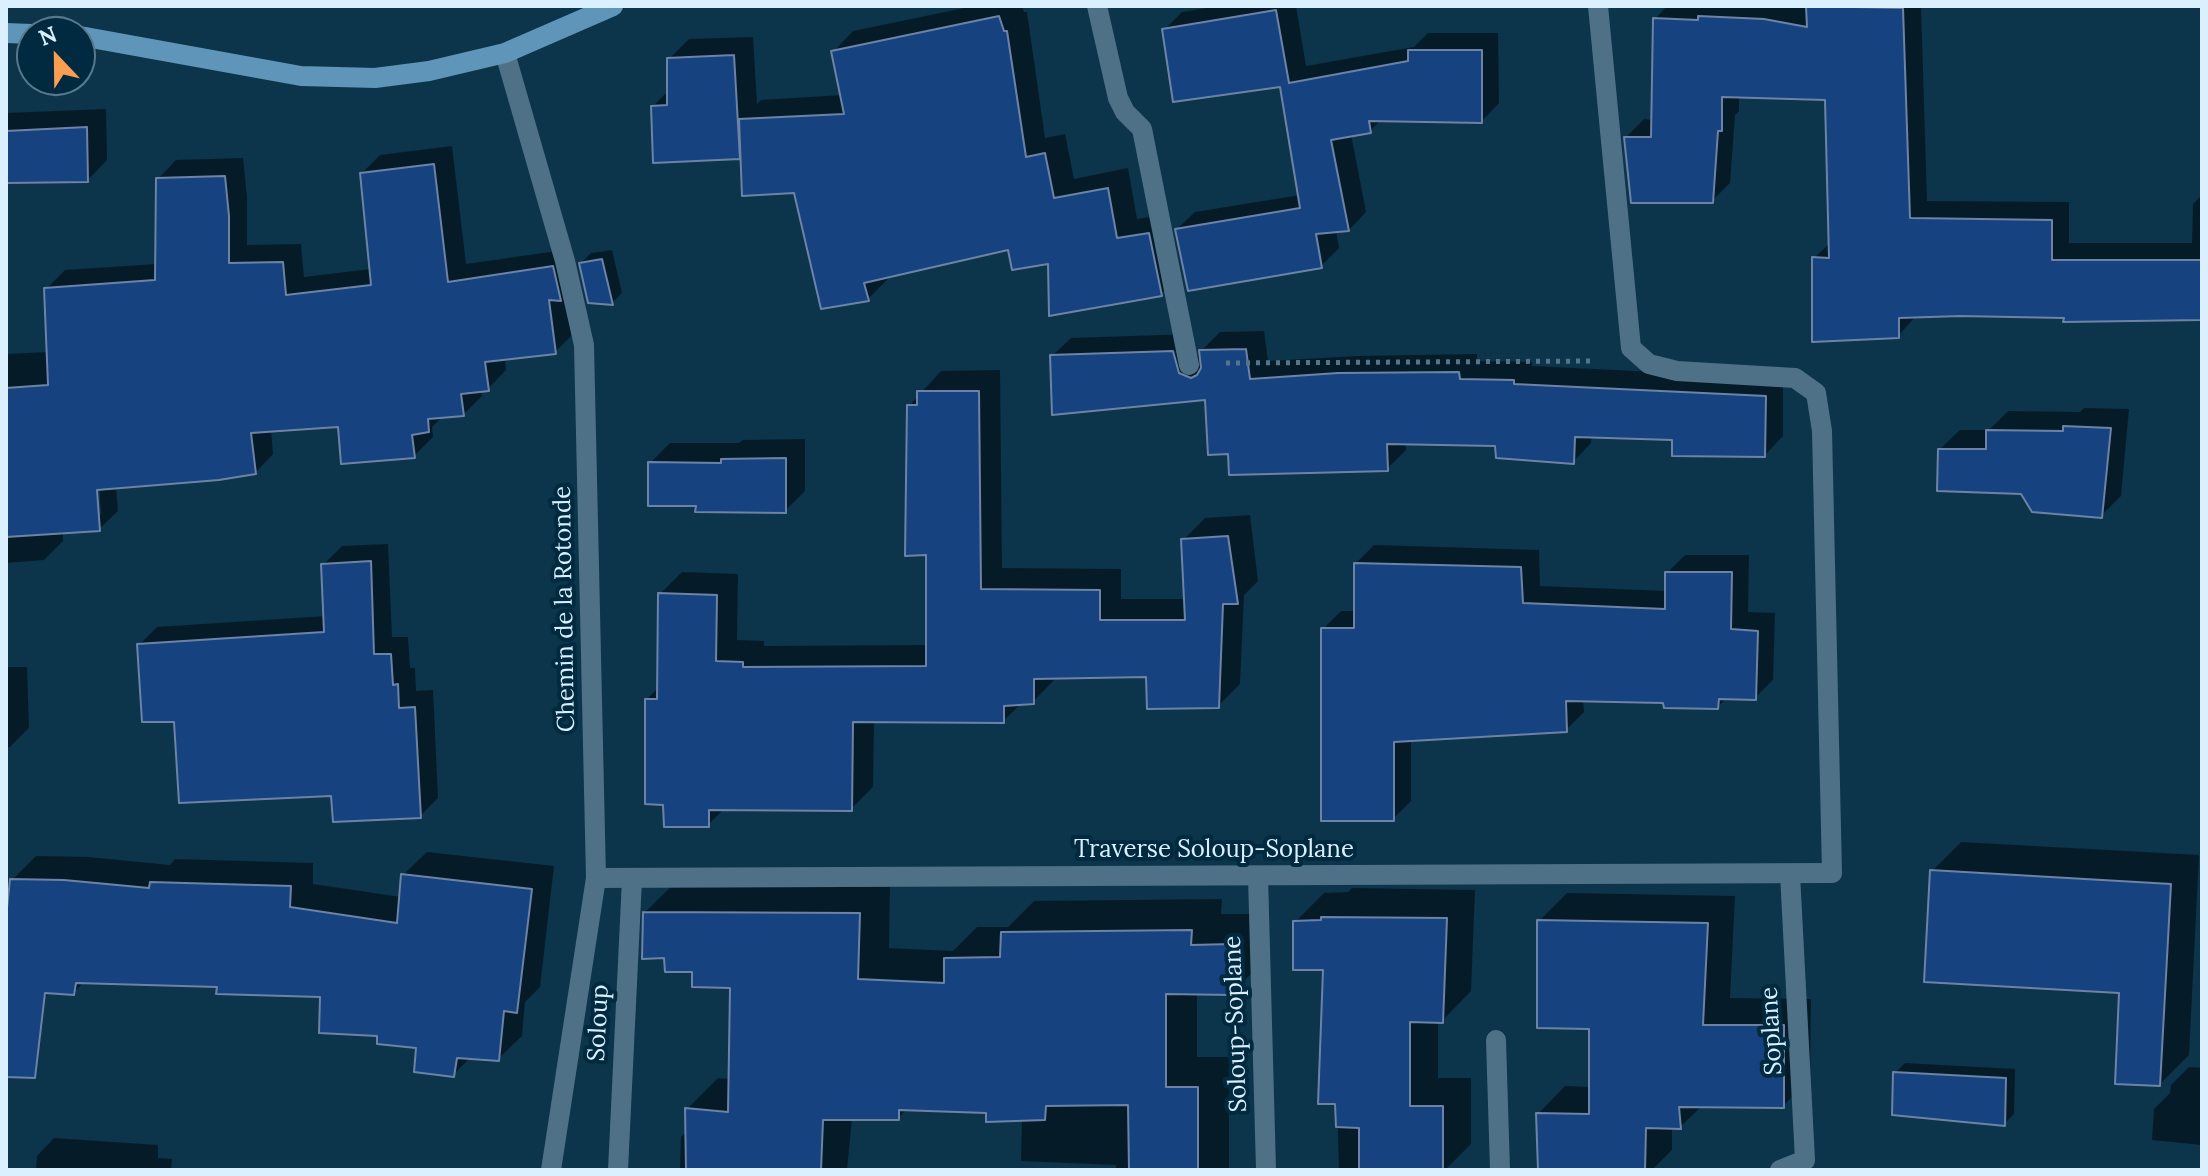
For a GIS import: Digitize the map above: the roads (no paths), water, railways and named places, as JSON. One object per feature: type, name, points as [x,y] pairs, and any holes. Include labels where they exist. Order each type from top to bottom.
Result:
[{"type":"main road","points":[[559,32],[584,6]]},
{"type":"main road","points":[[96,39],[301,76],[375,78],[429,71],[505,53],[613,6]]},
{"type":"street","points":[[1097,6],[1118,98],[1125,112],[1142,129],[1189,365]]},
{"type":"street","name":"Traverse Soloup-Soplane","points":[[596,878],[1832,873],[1822,431],[1816,393],[1795,378],[1677,371],[1649,364],[1631,348],[1598,6]]},
{"type":"street","name":"Chemin de la Rotonde","points":[[505,53],[565,261],[584,345],[596,878],[551,1170]]},
{"type":"street","name":"Soplane","points":[[1780,1170],[1805,1160],[1790,874]]},
{"type":"street","name":"Soloup-Soplane","points":[[1258,876],[1266,1170]]},
{"type":"street","name":"Soloup","points":[[618,1170],[632,879]]},
{"type":"street","points":[[1496,1040],[1500,1170]]}]
